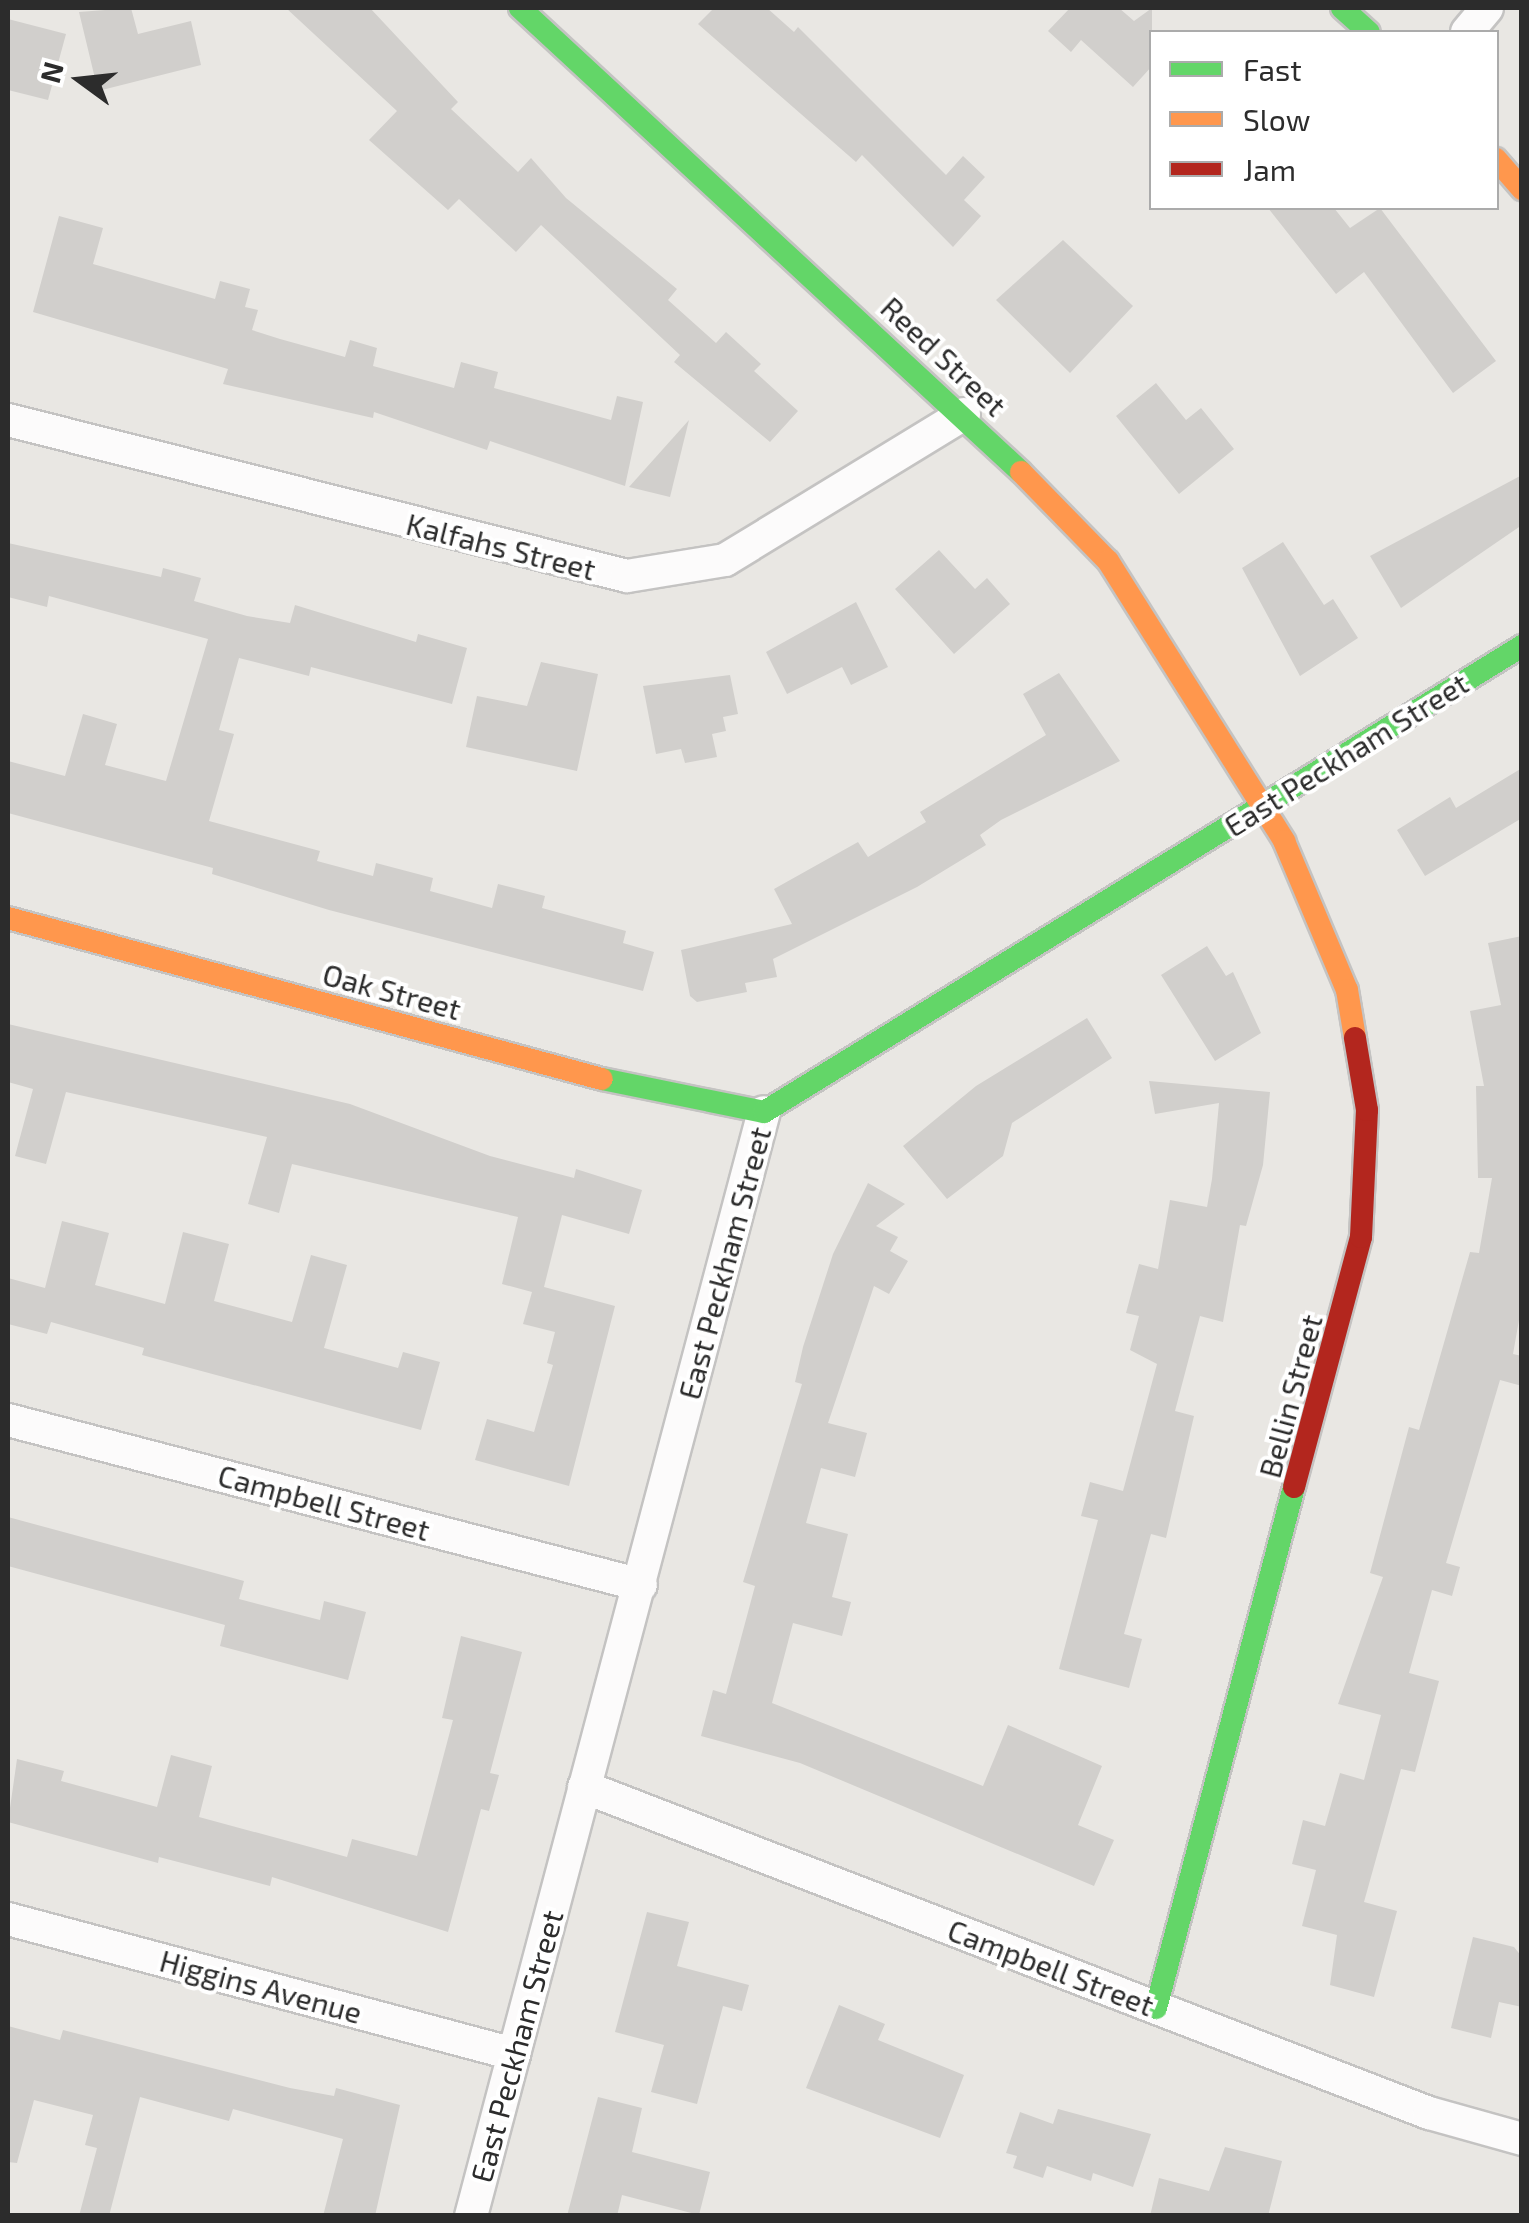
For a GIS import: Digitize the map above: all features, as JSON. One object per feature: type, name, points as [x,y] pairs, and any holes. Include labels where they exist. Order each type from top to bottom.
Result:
[{"type":"street","name":"Reed Street","points":[[520,8],[964,414],[1108,561],[1263,804]]},
{"type":"street","points":[[1342,8],[1368,30]]},
{"type":"street","points":[[1469,30],[1487,8]]},
{"type":"street","points":[[1499,162],[1522,189]]},
{"type":"street","name":"Kalfahs Street","points":[[8,420],[627,576],[725,560],[964,414]]},
{"type":"street","name":"East Peckham Street","points":[[471,2216],[764,1112],[1522,646]]},
{"type":"street","name":"Bellin Street","points":[[1156,2008],[1348,1295],[1367,1176],[1360,1048],[1347,990],[1303,878],[1263,804]]},
{"type":"street","name":"Oak Street","points":[[8,918],[632,1087],[764,1112]]},
{"type":"street","name":"Campbell Street","points":[[8,1420],[641,1585]]},
{"type":"street","name":"Campbell Street","points":[[584,1786],[1429,2113],[1522,2139]]},
{"type":"street","name":"Higgins Avenue","points":[[8,1919],[514,2054]]},
{"type":"building","points":[[131,8],[138,34],[191,21],[201,65],[98,91],[79,12]]},
{"type":"building","points":[[286,8],[370,8],[458,102],[451,109],[518,172],[531,158],[566,198],[677,289],[668,300],[716,343],[726,332],[761,364],[754,371],[798,411],[770,442],[674,362],[680,355],[541,225],[516,252],[459,199],[448,210],[369,140],[397,111]]},
{"type":"building","points":[[714,8],[767,8],[794,32],[798,27],[946,175],[963,156],[985,177],[964,200],[981,216],[953,247],[862,155],[856,162],[698,24]]},
{"type":"building","points":[[1070,8],[1119,8],[1134,21],[1152,8],[1149,69],[1133,87],[1081,40],[1071,52],[1048,31]]},
{"type":"building","points":[[8,19],[66,34],[48,100],[8,90]]},
{"type":"building","points":[[1270,210],[1336,210],[1350,228],[1382,210],[1496,361],[1453,393],[1364,272],[1336,294]]},
{"type":"building","points":[[59,216],[103,228],[93,264],[215,299],[220,281],[250,289],[245,307],[258,310],[252,330],[280,339],[345,357],[350,340],[377,348],[373,366],[454,388],[461,362],[498,372],[494,388],[611,420],[617,396],[643,402],[625,486],[490,441],[487,450],[374,412],[373,418],[223,384],[228,369],[33,312]]},
{"type":"building","points":[[1063,240],[1133,306],[1070,373],[996,300]]},
{"type":"building","points":[[1156,383],[1186,420],[1201,408],[1234,449],[1179,494],[1116,416]]},
{"type":"building","points":[[689,420],[670,497],[629,487]]},
{"type":"building","points":[[1522,475],[1522,525],[1401,608],[1370,556]]},
{"type":"building","points":[[1283,542],[1324,605],[1333,599],[1358,638],[1300,676],[1242,568]]},
{"type":"building","points":[[8,543],[161,577],[163,568],[201,578],[194,601],[247,616],[290,623],[295,605],[416,642],[418,634],[467,648],[452,704],[311,667],[309,676],[239,658],[219,730],[234,734],[209,821],[320,851],[317,861],[373,876],[376,863],[433,878],[430,891],[492,908],[498,884],[545,896],[542,908],[626,931],[623,943],[654,952],[643,991],[329,910],[212,874],[213,868],[8,813],[8,761],[65,776],[83,714],[117,724],[105,765],[166,781],[208,639],[49,596],[47,607],[8,597]]},
{"type":"building","points":[[939,550],[975,589],[987,578],[1010,604],[954,654],[895,589]]},
{"type":"building","points":[[856,602],[888,667],[851,685],[842,667],[787,694],[766,652]]},
{"type":"building","points":[[541,662],[598,674],[577,771],[466,747],[477,696],[527,706]]},
{"type":"building","points":[[1059,673],[1120,761],[1001,820],[980,835],[986,845],[917,887],[773,959],[777,977],[745,983],[747,992],[697,1002],[690,996],[681,950],[792,924],[774,889],[858,842],[868,857],[926,822],[920,812],[1046,735],[1023,694]]},
{"type":"building","points":[[730,675],[738,714],[723,717],[726,731],[712,734],[717,757],[685,763],[681,749],[656,754],[643,686]]},
{"type":"building","points":[[1522,768],[1522,818],[1425,876],[1397,830],[1450,797],[1456,808]]},
{"type":"building","points":[[1522,936],[1522,1303],[1513,1354],[1522,1356],[1522,1386],[1500,1380],[1446,1563],[1460,1567],[1452,1596],[1432,1590],[1409,1673],[1439,1681],[1415,1772],[1401,1769],[1364,1902],[1397,1911],[1374,1997],[1330,1985],[1337,1935],[1302,1926],[1316,1870],[1292,1864],[1303,1820],[1325,1826],[1340,1773],[1364,1780],[1381,1715],[1338,1704],[1383,1577],[1370,1573],[1409,1427],[1419,1430],[1470,1252],[1479,1253],[1492,1178],[1478,1178],[1476,1086],[1484,1086],[1470,1011],[1501,1005],[1488,943]]},
{"type":"building","points":[[1207,946],[1226,976],[1233,972],[1261,1033],[1215,1061],[1161,975]]},
{"type":"building","points":[[1087,1018],[1112,1058],[1012,1123],[1003,1156],[947,1199],[903,1146],[976,1086]]},
{"type":"building","points":[[8,1024],[350,1104],[490,1156],[574,1178],[576,1169],[642,1190],[629,1234],[562,1215],[544,1287],[615,1306],[569,1486],[475,1460],[487,1419],[534,1432],[553,1365],[547,1363],[555,1332],[523,1324],[532,1292],[502,1284],[518,1217],[292,1164],[279,1213],[248,1204],[267,1137],[66,1092],[46,1164],[15,1156],[33,1089],[8,1082]]},
{"type":"building","points":[[1149,1081],[1270,1092],[1263,1165],[1246,1226],[1240,1225],[1223,1322],[1200,1316],[1175,1411],[1194,1416],[1166,1538],[1151,1534],[1124,1634],[1142,1639],[1129,1688],[1059,1669],[1098,1520],[1081,1516],[1090,1482],[1123,1491],[1157,1364],[1130,1350],[1139,1316],[1126,1313],[1139,1264],[1158,1269],[1170,1200],[1207,1207],[1219,1103],[1155,1114]]},
{"type":"building","points":[[868,1183],[905,1204],[876,1226],[898,1237],[890,1251],[908,1261],[889,1294],[874,1286],[828,1423],[867,1433],[855,1477],[821,1468],[806,1523],[848,1534],[832,1597],[851,1602],[842,1636],[793,1623],[772,1703],[983,1786],[1008,1725],[1102,1766],[1078,1825],[1114,1840],[1094,1886],[800,1763],[701,1736],[713,1690],[726,1694],[755,1586],[743,1582],[802,1384],[795,1382],[803,1347],[833,1254]]},
{"type":"building","points":[[62,1221],[109,1233],[95,1285],[165,1304],[183,1232],[229,1244],[214,1301],[292,1322],[311,1255],[347,1265],[324,1348],[398,1368],[403,1352],[440,1362],[421,1430],[142,1355],[144,1348],[51,1322],[47,1334],[8,1324],[8,1278],[45,1288]]},
{"type":"building","points":[[8,1517],[244,1581],[239,1599],[320,1620],[324,1601],[366,1612],[348,1680],[220,1646],[225,1625],[8,1566]]},
{"type":"building","points":[[461,1636],[522,1652],[490,1773],[499,1775],[489,1811],[481,1809],[448,1932],[272,1877],[270,1886],[159,1857],[158,1863],[8,1822],[17,1759],[64,1771],[61,1781],[157,1807],[171,1755],[212,1766],[199,1817],[347,1857],[352,1839],[417,1856],[453,1720],[442,1718]]},
{"type":"building","points":[[647,1912],[689,1922],[677,1966],[749,1985],[742,2011],[723,2006],[697,2104],[651,2092],[664,2045],[615,2032]]},
{"type":"building","points":[[1473,1937],[1514,1947],[1522,1957],[1522,2007],[1499,2002],[1491,2038],[1451,2028]]},
{"type":"building","points":[[839,2005],[885,2024],[878,2040],[964,2075],[940,2138],[806,2088]]},
{"type":"building","points":[[8,2026],[60,2040],[63,2030],[290,2088],[334,2096],[336,2088],[400,2105],[375,2216],[323,2216],[343,2139],[233,2109],[229,2121],[140,2097],[109,2216],[79,2216],[97,2148],[85,2145],[93,2115],[34,2100],[17,2163],[8,2162]]},
{"type":"building","points":[[598,2097],[642,2108],[632,2152],[710,2172],[699,2215],[622,2195],[617,2216],[567,2216]]},
{"type":"building","points":[[1058,2109],[1151,2134],[1133,2187],[1093,2173],[1091,2181],[1047,2166],[1043,2178],[1013,2168],[1017,2156],[1006,2153],[1020,2112],[1053,2124]]},
{"type":"building","points":[[1225,2147],[1282,2161],[1268,2216],[1150,2216],[1159,2178],[1209,2191]]},
{"type":"traffic: fast","points":[[520,8],[1021,472]]},
{"type":"traffic: fast","points":[[1342,8],[1367,30]]},
{"type":"traffic: fast","points":[[602,1079],[764,1112],[1522,646]]},
{"type":"traffic: fast","points":[[1156,2008],[1294,1487]]},
{"type":"traffic: slow","points":[[1499,162],[1522,189]]},
{"type":"traffic: slow","points":[[1021,472],[1108,561],[1284,841],[1347,990],[1355,1038]]},
{"type":"traffic: slow","points":[[8,918],[602,1079]]},
{"type":"traffic: jam","points":[[1294,1487],[1361,1237],[1367,1110],[1355,1038]]}]
